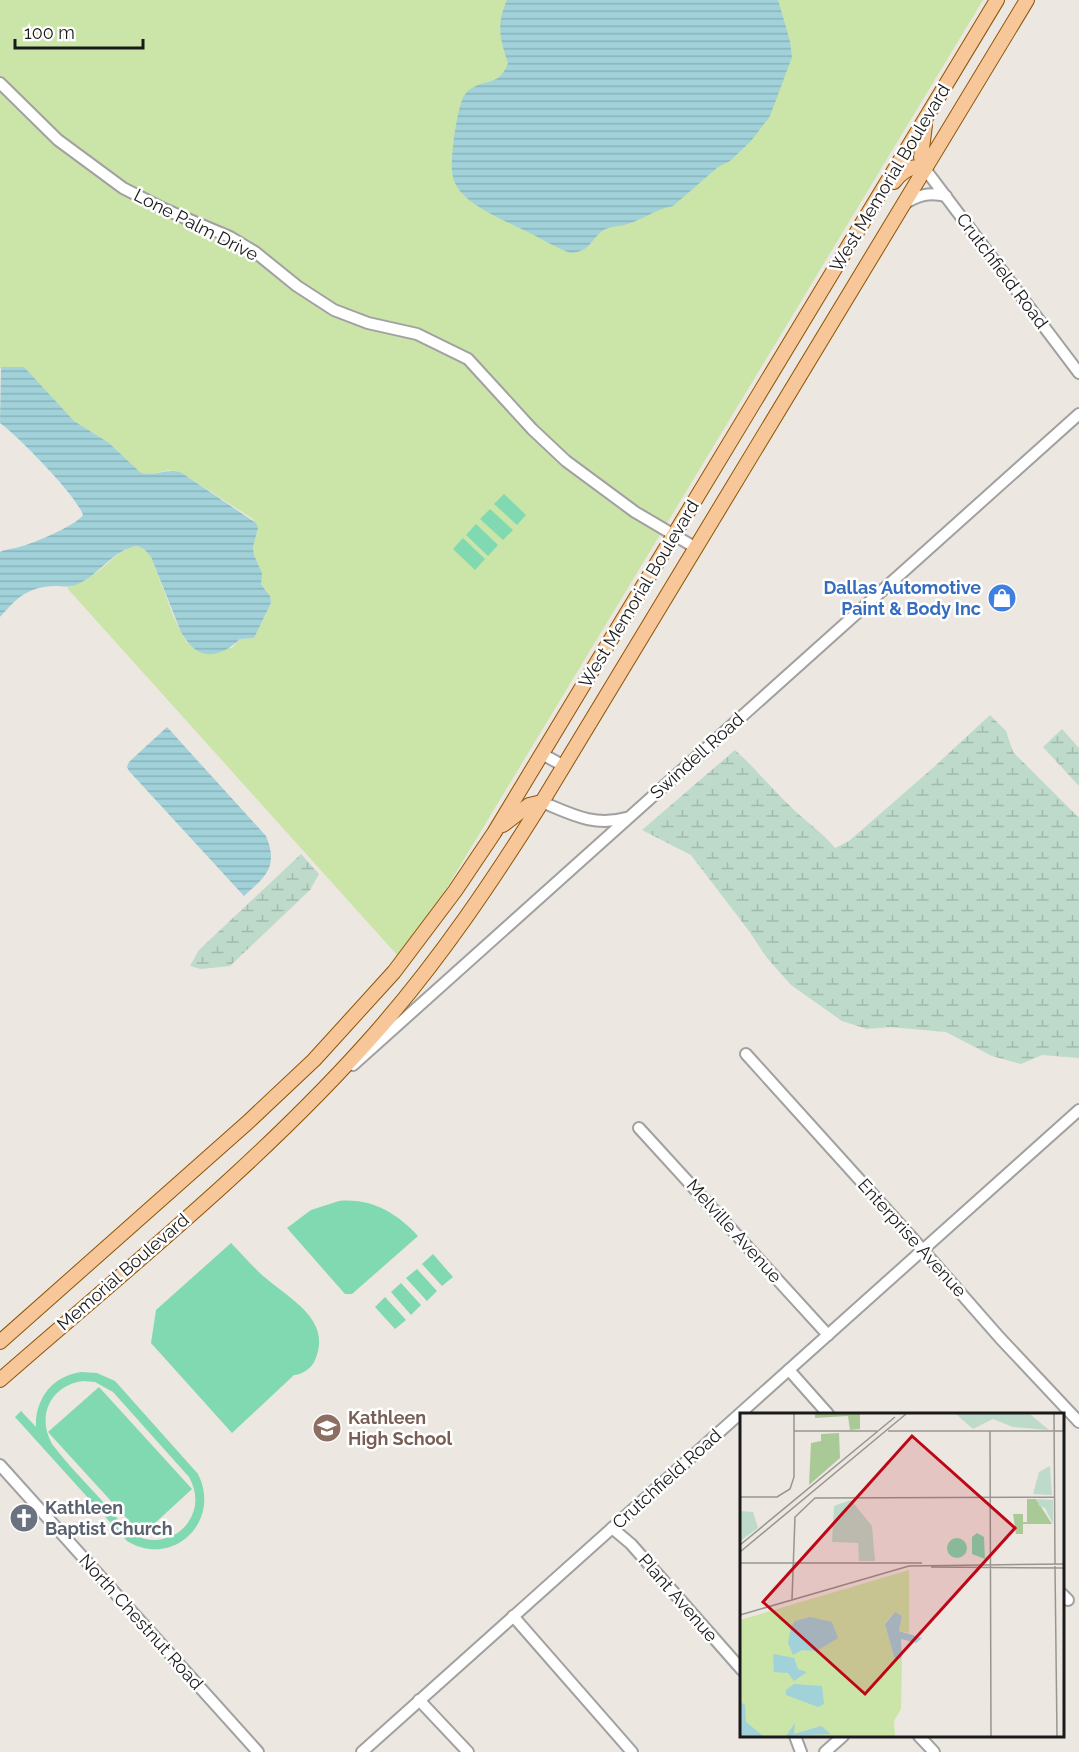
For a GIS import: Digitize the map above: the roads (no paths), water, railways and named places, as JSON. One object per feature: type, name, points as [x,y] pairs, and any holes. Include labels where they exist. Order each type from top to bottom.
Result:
[{"type":"main road","name":"West Memorial Boulevard","points":[[224,1144],[314,1060],[388,978],[455,891],[494,833],[997,0]]},
{"type":"main road","points":[[925,169],[1027,0]]},
{"type":"main road","points":[[925,169],[921,157],[926,117]]},
{"type":"main road","points":[[886,184],[895,181],[909,168],[925,169]]},
{"type":"main road","name":"West Memorial Boulevard","points":[[247,1164],[315,1099],[379,1029],[437,959],[487,889],[564,766],[925,169]]},
{"type":"main road","points":[[494,833],[523,808],[542,802]]},
{"type":"main road","name":"Memorial Boulevard","points":[[0,1342],[224,1144]]},
{"type":"main road","name":"Memorial Boulevard","points":[[0,1380],[247,1164]]},
{"type":"street","name":"Lone Palm Drive","points":[[0,83],[58,140],[123,188],[164,209],[230,237],[255,252],[303,290],[334,310],[368,323],[417,334],[468,359],[532,429],[566,461],[635,512],[696,548]]},
{"type":"street","name":"Crutchfield Road","points":[[925,169],[1079,373]]},
{"type":"street","points":[[904,204],[917,196],[927,194],[946,196]]},
{"type":"street","name":"Swindell Road","points":[[315,1099],[1079,414]]},
{"type":"street","points":[[542,754],[564,766]]},
{"type":"street","points":[[542,802],[587,820],[612,822],[629,818]]},
{"type":"street","points":[[587,820],[599,831],[597,846]]},
{"type":"street","name":"Enterprise Avenue","points":[[746,1054],[924,1250],[1000,1338],[1079,1422]]},
{"type":"street","name":"Crutchfield Road","points":[[748,1413],[789,1370],[1079,1110]]},
{"type":"street","name":"Melville Avenue","points":[[639,1128],[828,1335]]},
{"type":"street","points":[[789,1370],[827,1413]]},
{"type":"street","name":"Crutchfield Road","points":[[362,1752],[612,1528],[738,1424]]},
{"type":"street","name":"North Chestnut Road","points":[[0,1465],[258,1752]]},
{"type":"street","name":"Plant Avenue","points":[[612,1528],[631,1544],[740,1669]]},
{"type":"street","points":[[513,1616],[632,1752]]},
{"type":"street","points":[[419,1700],[468,1752]]},
{"type":"street","points":[[795,1737],[801,1752]]},
{"type":"street","points":[[825,1752],[842,1737]]},
{"type":"street","points":[[920,1737],[934,1752]]},
{"type":"water","points":[[507,0],[778,0],[790,41],[792,57],[770,116],[751,141],[730,161],[718,167],[673,206],[630,223],[606,229],[586,248],[571,253],[477,206],[460,191],[453,178],[454,137],[464,97],[472,88],[495,80],[508,63],[500,32],[501,17]]},
{"type":"water","points":[[1,367],[24,367],[74,421],[109,443],[141,473],[177,471],[182,473],[256,523],[258,528],[253,547],[254,555],[262,573],[261,584],[270,596],[271,603],[254,638],[240,639],[216,654],[208,654],[194,648],[181,632],[151,557],[144,549],[137,546],[121,552],[78,584],[30,591],[17,599],[0,617],[0,552],[25,545],[64,529],[83,515],[79,506],[59,481],[0,423]]},
{"type":"water","points":[[167,727],[266,836],[271,856],[268,870],[264,877],[244,896],[127,767],[129,762]]},
{"type":"place","name":"Dallas Automotive Paint & Body Inc","points":[[1002,598]]},
{"type":"place","name":"Kathleen High School","points":[[327,1428]]},
{"type":"place","name":"Kathleen Baptist Church","points":[[24,1518]]}]
